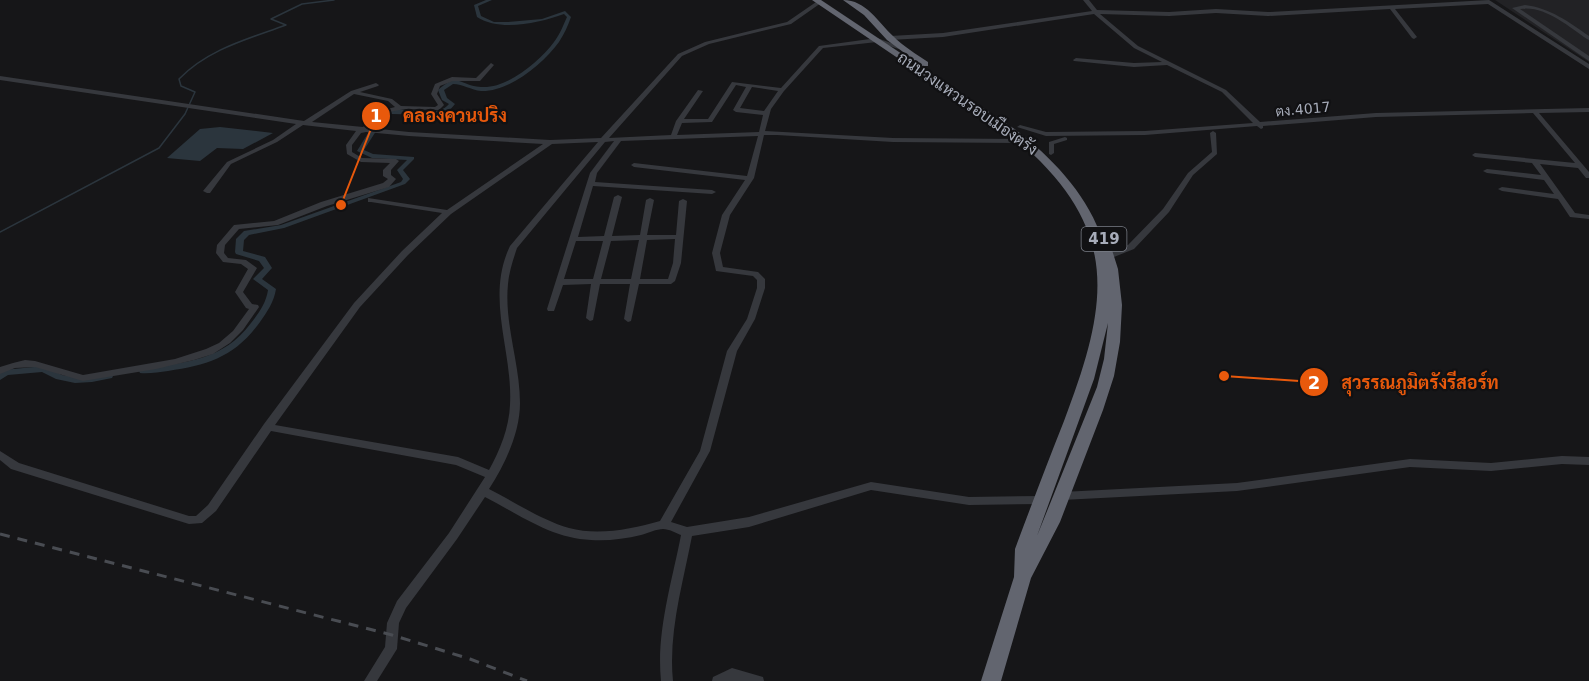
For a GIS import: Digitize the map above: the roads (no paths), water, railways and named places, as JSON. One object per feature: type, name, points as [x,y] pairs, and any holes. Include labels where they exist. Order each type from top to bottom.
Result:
[{"type":"highway","name":"ถนนวงแหวนรอบเมืองตรัง","points":[[847,0],[867,13],[883,39],[909,51],[1016,130],[1056,170],[1083,209],[1101,253],[1105,300],[1090,372],[1024,549],[1023,577],[991,681]]},
{"type":"highway","name":"ถนนวงแหวนรอบเมืองตรัง","points":[[818,1],[883,39],[1051,153],[1090,203],[1111,255],[1117,303],[1107,377],[1037,556],[1023,577]]},
{"type":"street","points":[[1086,0],[1095,12],[1136,47],[1224,91],[1261,127]]},
{"type":"street","points":[[1424,0],[1434,6]]},
{"type":"street","points":[[1513,0],[1515,8],[1589,59]]},
{"type":"street","points":[[1513,0],[1538,9],[1589,38]]},
{"type":"street","points":[[370,681],[391,649],[393,622],[401,605],[483,491],[512,428],[515,405],[503,290],[507,262],[513,248],[602,141],[680,55],[707,43],[789,23],[818,1]]},
{"type":"street","points":[[664,524],[705,451],[732,351],[751,319],[761,288],[761,279],[755,274],[719,269],[716,253],[726,215],[750,178],[767,113],[782,90],[821,47],[883,39],[943,35],[1095,12],[1169,14],[1216,11],[1268,14],[1434,6],[1488,1],[1589,67]]},
{"type":"street","points":[[1392,8],[1414,37]]},
{"type":"street","points":[[1515,8],[1538,9]]},
{"type":"street","points":[[1076,60],[1134,65],[1166,63]]},
{"type":"street","points":[[0,371],[15,365],[42,363],[56,368],[65,376],[83,378],[198,356],[222,345],[240,329],[255,307],[249,306],[239,291],[253,268],[243,262],[226,260],[220,253],[221,245],[237,227],[275,223],[324,204],[386,185],[392,179],[387,176],[387,170],[396,161],[361,160],[350,153],[349,145],[378,113],[398,108],[436,109],[441,105],[434,94],[437,86],[452,79],[478,80],[492,64]]},
{"type":"street","points":[[0,78],[362,131],[550,142],[760,134],[851,136],[893,140],[1026,141]]},
{"type":"street","points":[[679,121],[710,121],[734,83],[782,90]]},
{"type":"street","points":[[207,191],[229,164],[275,141],[353,92],[376,85]]},
{"type":"street","points":[[750,85],[736,110],[767,113]]},
{"type":"street","points":[[673,138],[679,121],[700,91]]},
{"type":"street","points":[[353,92],[390,100],[398,108]]},
{"type":"street","name":"ตง.4017","points":[[851,136],[996,135],[1016,130],[1061,135],[1261,127],[1395,118],[1589,112]]},
{"type":"street","points":[[1536,113],[1589,176]]},
{"type":"street","name":"ตง.4017","points":[[1051,153],[1051,143],[1059,139],[1213,133],[1261,127]]},
{"type":"street","points":[[1111,255],[1131,247],[1166,210],[1190,174],[1215,153],[1213,133]]},
{"type":"street","points":[[551,309],[594,173],[618,141]]},
{"type":"street","points":[[0,455],[15,466],[189,520],[198,520],[212,508],[268,426],[357,305],[405,253],[448,212],[550,142]]},
{"type":"street","points":[[1475,154],[1581,166]]},
{"type":"street","points":[[1534,161],[1573,215],[1589,217]]},
{"type":"street","points":[[634,165],[750,178]]},
{"type":"street","points":[[1487,171],[1546,178]]},
{"type":"street","points":[[591,184],[712,192]]},
{"type":"street","points":[[1502,189],[1560,197]]},
{"type":"street","points":[[590,318],[596,282],[618,197]]},
{"type":"street","points":[[371,200],[448,212]]},
{"type":"street","points":[[628,319],[650,200]]},
{"type":"street","points":[[561,282],[671,281],[677,263],[683,201]]},
{"type":"street","points":[[574,238],[678,237]]},
{"type":"street","points":[[268,426],[458,461],[491,475]]},
{"type":"street","points":[[1062,496],[1238,487],[1410,463],[1491,467],[1562,460],[1589,461]]},
{"type":"street","points":[[483,491],[568,532],[595,536],[649,529],[664,524],[687,532],[749,522],[852,489],[871,486],[969,501],[1042,500]]},
{"type":"street","points":[[668,681],[665,672],[669,638],[687,532]]},
{"type":"street","points":[[718,681],[732,674],[758,681]]},
{"type":"waterway","points":[[0,232],[159,148],[185,114],[195,92],[181,86],[179,79],[190,69],[229,46],[286,25],[271,19],[302,4],[334,0]]},
{"type":"waterway","points":[[143,371],[177,367],[208,359],[223,353],[248,333],[265,308],[272,289],[257,279],[268,268],[262,259],[239,252],[240,239],[247,233],[282,227],[403,183],[407,179],[400,170],[412,158],[372,156],[360,151],[383,116],[391,112],[432,113],[447,110],[452,104],[444,99],[441,90],[452,82],[484,89],[510,81],[523,74],[547,53],[557,42],[569,17],[565,12],[543,20],[493,23],[479,17],[476,5],[490,0]]},
{"type":"waterway","points":[[0,377],[6,372],[44,369],[59,377],[75,380],[109,376]]},
{"type":"railway","points":[[0,534],[392,635],[470,659],[527,681]]},
{"type":"place","name":"คลองควนปริง","points":[[341,205]]},
{"type":"place","name":"สุวรรณภูมิตรังรีสอร์ท","points":[[1224,376]]}]
